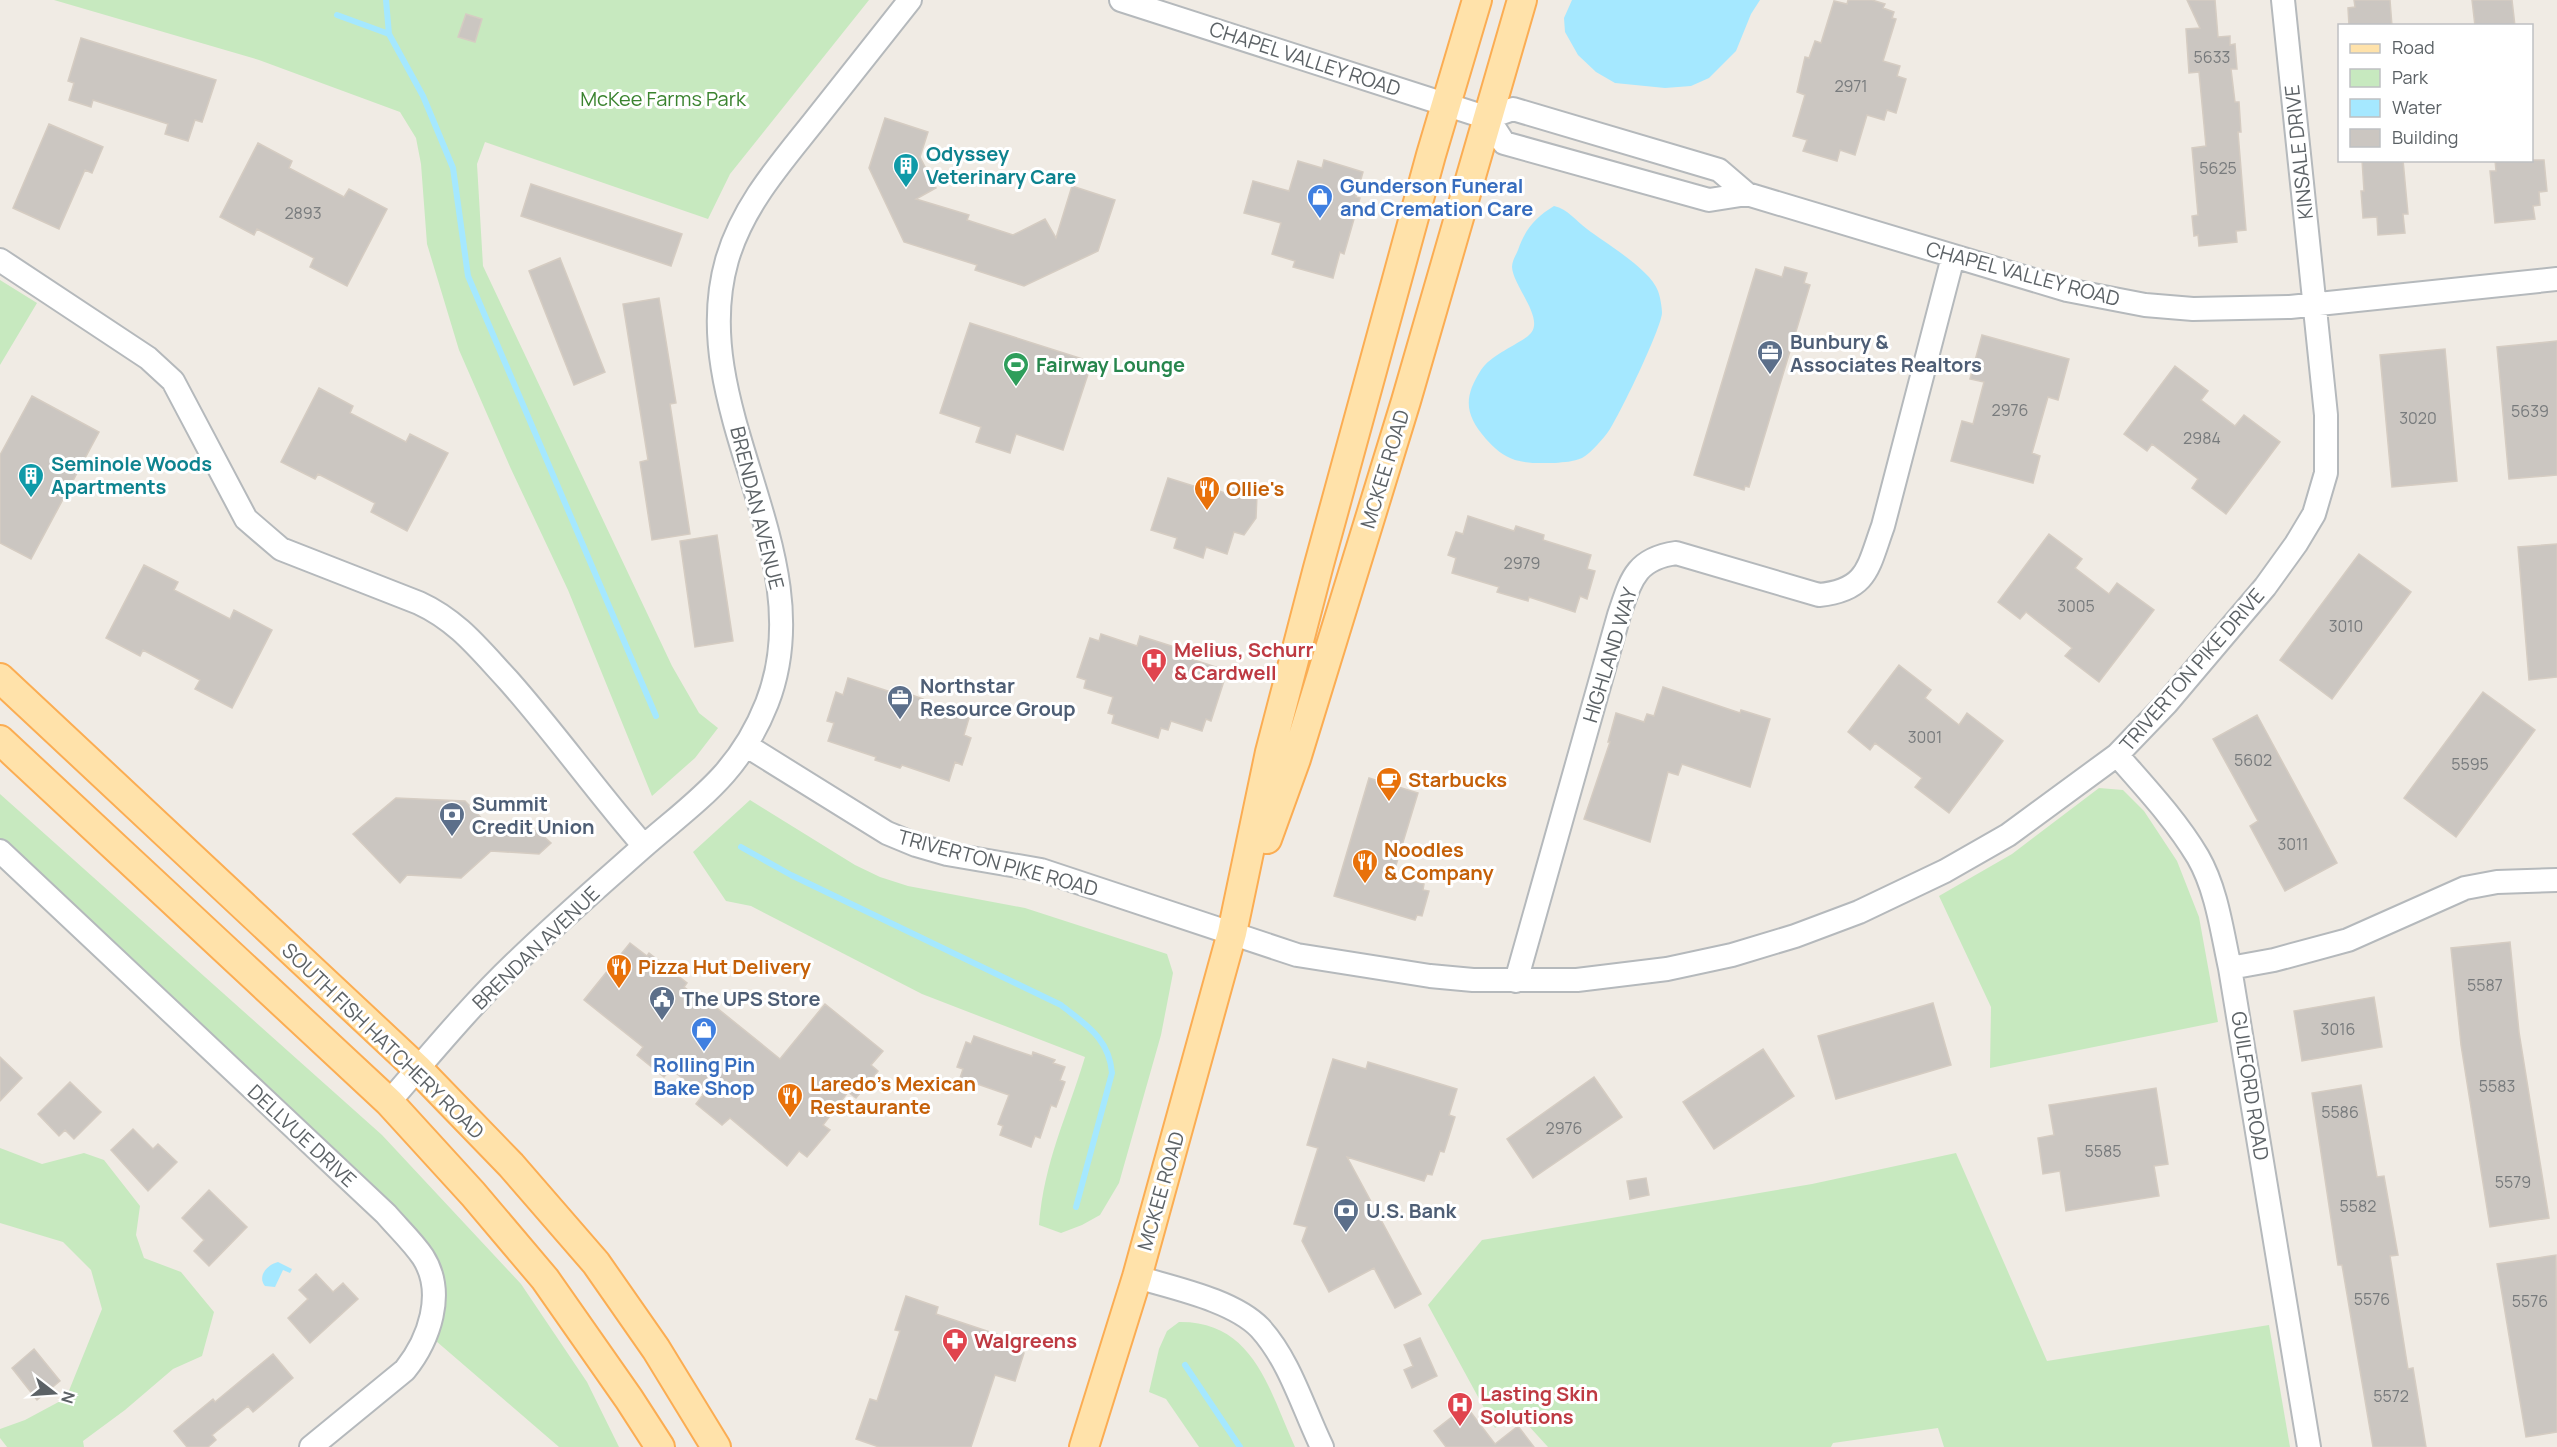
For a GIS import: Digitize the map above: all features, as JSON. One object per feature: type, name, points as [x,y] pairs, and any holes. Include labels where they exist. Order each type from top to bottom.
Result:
[{"type":"main road","name":"MCKEE ROAD","points":[[1084,1447],[1137,1277],[1232,933],[1276,729],[1446,104],[1477,0]]},
{"type":"main road","name":"MCKEE ROAD","points":[[1232,933],[1296,759],[1403,413],[1522,0]]},
{"type":"main road","name":"SOUTH FISH HATCHERY ROAD","points":[[0,678],[418,1069],[511,1165],[596,1263],[662,1359],[716,1447]]},
{"type":"main road","name":"SOUTH FISH HATCHERY ROAD","points":[[0,740],[389,1102],[473,1194],[545,1279],[660,1447]]},
{"type":"street","name":"BRENDAN AVENUE","points":[[389,1102],[514,964],[644,846],[718,783],[747,746],[768,701],[778,659],[781,617],[777,574],[731,407],[720,352],[720,298],[727,261],[741,223],[763,186],[910,0]]},
{"type":"street","name":"CHAPEL VALLEY ROAD","points":[[1121,0],[1488,118],[1513,109],[1719,170],[1747,194],[2067,290],[2145,305],[2193,309],[2316,304],[2557,279]]},
{"type":"street","name":"KINSALE DRIVE","points":[[2283,0],[2316,304]]},
{"type":"street","name":"CHAPEL VALLEY ROAD","points":[[1488,118],[1504,143],[1709,200],[1747,194]]},
{"type":"street","name":"HIGHLAND WAY","points":[[1516,981],[1619,615],[1638,571],[1648,560],[1659,555],[1676,553],[1819,595],[1840,593],[1857,585],[1870,561],[1883,526],[1953,257]]},
{"type":"street","points":[[0,260],[148,358],[173,381],[246,519],[281,549],[419,603],[438,612],[463,630],[524,698],[644,846]]},
{"type":"street","name":"TRIVERTON PIKE DRIVE","points":[[1232,933],[1273,948],[1308,957],[1430,976],[1516,981],[1577,980],[1667,969],[1732,955],[1795,936],[1859,912],[1945,871],[2008,835],[2117,755],[2166,704],[2265,587],[2314,514],[2326,473],[2326,415],[2316,304]]},
{"type":"street","name":"TRIVERTON PIKE ROAD","points":[[747,746],[887,833],[916,845],[947,854],[1041,870],[1232,933]]},
{"type":"street","name":"GUILFORD ROAD","points":[[2117,755],[2159,803],[2198,858],[2216,901],[2230,968],[2309,1447]]},
{"type":"street","name":"DELLVUE DRIVE","points":[[0,851],[386,1214],[423,1258],[432,1277],[433,1312],[428,1334],[417,1355],[405,1370],[311,1447]]},
{"type":"street","points":[[2230,968],[2274,960],[2348,940],[2465,888],[2508,881],[2557,879]]},
{"type":"street","points":[[1137,1277],[1203,1297],[1236,1311],[1259,1327],[1290,1376],[1322,1447]]},
{"type":"green space","name":"McKee Farms Park","points":[[54,0],[869,0],[730,174],[708,219],[485,142],[477,164],[483,266],[672,666],[699,713],[718,728],[695,758],[652,796],[568,590],[511,469],[459,350],[427,244],[421,164],[416,138],[400,112],[259,60]]},
{"type":"green space","points":[[0,280],[37,303],[0,365]]},
{"type":"green space","points":[[2099,788],[2123,790],[2144,811],[2177,861],[2199,917],[2218,1022],[1990,1068],[1991,1007],[1939,896],[2012,854]]},
{"type":"green space","points":[[0,794],[382,1135],[521,1284],[587,1382],[619,1447],[559,1447],[436,1341],[444,1305],[441,1272],[264,1087],[0,840]]},
{"type":"green space","points":[[750,800],[855,865],[880,877],[908,886],[1025,908],[1167,954],[1173,973],[1161,1035],[1119,1183],[1100,1215],[1061,1233],[1039,1225],[1051,1160],[1085,1057],[922,994],[751,906],[726,901],[693,852]]},
{"type":"green space","points":[[0,1148],[42,1164],[84,1153],[104,1160],[140,1206],[136,1235],[144,1258],[181,1272],[214,1312],[202,1356],[173,1369],[125,1410],[83,1441],[84,1447],[7,1447],[0,1438],[0,1429],[25,1420],[66,1398],[102,1309],[91,1270],[63,1242],[0,1223]]},
{"type":"green space","points":[[1956,1153],[2047,1361],[2269,1325],[2290,1447],[1944,1447],[1938,1428],[1833,1443],[1831,1447],[1548,1447],[1517,1413],[1495,1428],[1428,1305],[1482,1240],[1812,1184]]},
{"type":"green space","points":[[1179,1322],[1204,1325],[1225,1333],[1242,1346],[1267,1382],[1295,1447],[1199,1447],[1166,1399],[1149,1392],[1159,1349],[1167,1331]]},
{"type":"water","points":[[1572,0],[1760,0],[1751,14],[1736,51],[1709,78],[1691,86],[1665,88],[1615,83],[1596,72],[1578,55],[1565,32],[1564,18]]},
{"type":"water","points":[[1554,206],[1568,212],[1587,229],[1637,265],[1658,291],[1662,313],[1655,336],[1631,390],[1601,441],[1579,459],[1568,462],[1530,463],[1507,456],[1489,442],[1470,414],[1469,398],[1475,380],[1485,365],[1528,336],[1533,330],[1532,313],[1514,275],[1512,265],[1528,230],[1537,219]]},
{"type":"water","points":[[278,1262],[292,1269],[290,1273],[283,1270],[275,1287],[265,1286],[262,1278],[264,1271]]},
{"type":"building","points":[[1848,0],[1872,0],[1885,4],[1883,8],[1894,12],[1892,18],[1896,19],[1883,61],[1900,66],[1897,76],[1906,79],[1896,113],[1887,110],[1884,120],[1867,115],[1855,155],[1840,150],[1837,161],[1803,151],[1807,140],[1793,136],[1805,95],[1797,92],[1805,57],[1809,58],[1815,41],[1821,43],[1834,1],[1847,4]]},
{"type":"building","points":[[2187,0],[2215,0],[2218,37],[2230,36],[2230,45],[2235,44],[2237,69],[2231,69],[2235,102],[2239,102],[2241,132],[2238,132],[2246,230],[2236,231],[2237,242],[2199,246],[2198,235],[2194,236],[2192,216],[2198,215],[2192,148],[2206,146],[2199,72],[2189,73],[2186,29],[2200,28]]},
{"type":"building","points":[[2354,0],[2390,0],[2392,24],[2349,24],[2348,8],[2355,7]]},
{"type":"building","points":[[2472,0],[2512,0],[2515,24],[2475,24]]},
{"type":"building","points":[[466,14],[482,19],[475,42],[458,37]]},
{"type":"building","points":[[81,38],[216,80],[202,122],[195,120],[188,141],[165,134],[168,124],[93,100],[91,107],[69,100],[74,83],[68,81]]},
{"type":"building","points":[[885,118],[928,132],[920,157],[936,188],[916,199],[969,215],[967,220],[1013,235],[1045,219],[1056,238],[1072,186],[1115,200],[1098,251],[1024,286],[975,270],[977,265],[904,242],[869,168]]},
{"type":"building","points":[[49,124],[103,147],[92,173],[85,170],[59,229],[13,208]]},
{"type":"building","points":[[258,143],[292,161],[289,168],[344,197],[349,189],[387,209],[347,286],[310,267],[314,258],[257,229],[254,235],[220,217]]},
{"type":"building","name":"Gunderson Funeral and Cremation Care","points":[[1324,160],[1363,172],[1356,197],[1360,198],[1344,254],[1340,252],[1333,278],[1293,267],[1295,261],[1272,254],[1281,223],[1244,213],[1253,181],[1289,191],[1298,161],[1322,168]]},
{"type":"building","points":[[2544,160],[2547,191],[2539,192],[2540,205],[2533,206],[2535,219],[2495,223],[2490,171],[2496,171],[2495,162]]},
{"type":"building","points":[[2362,162],[2403,162],[2408,214],[2403,214],[2405,233],[2378,235],[2377,217],[2363,218],[2361,191],[2364,191]]},
{"type":"building","points":[[531,184],[682,234],[671,266],[521,216]]},
{"type":"building","points":[[560,258],[605,372],[574,385],[529,271]]},
{"type":"building","points":[[1785,267],[1807,273],[1804,283],[1810,285],[1749,487],[1745,486],[1744,490],[1694,475],[1756,269],[1782,277]]},
{"type":"building","points":[[659,298],[676,403],[670,404],[690,534],[652,540],[640,462],[648,460],[623,304]]},
{"type":"building","name":"Fairway Lounge","points":[[970,323],[1092,362],[1063,450],[1016,434],[1010,453],[976,442],[981,427],[940,413]]},
{"type":"building","points":[[1982,335],[2069,359],[2058,400],[2048,397],[2032,453],[2040,456],[2033,483],[1951,461],[1962,421],[1973,424],[1984,382],[1970,379]]},
{"type":"building","points":[[2557,341],[2557,475],[2509,479],[2497,347]]},
{"type":"building","points":[[2445,349],[2457,481],[2392,487],[2380,355]]},
{"type":"building","points":[[2175,366],[2208,391],[2201,400],[2235,426],[2244,415],[2280,442],[2226,514],[2192,488],[2198,479],[2152,444],[2147,451],[2124,434]]},
{"type":"building","points":[[319,388],[353,406],[350,413],[406,442],[410,434],[448,453],[407,531],[371,512],[375,503],[318,474],[315,479],[281,462]]},
{"type":"building","name":"Seminole Woods Apartments","points":[[32,396],[99,432],[31,559],[0,543],[0,455]]},
{"type":"building","name":"Ollie's","points":[[1168,478],[1228,494],[1231,487],[1257,495],[1256,518],[1244,535],[1234,532],[1227,554],[1206,547],[1203,558],[1174,548],[1177,538],[1151,530]]},
{"type":"building","points":[[1468,516],[1514,531],[1516,526],[1544,535],[1543,540],[1591,555],[1587,569],[1595,571],[1587,599],[1580,596],[1575,612],[1529,597],[1528,601],[1497,592],[1499,587],[1452,573],[1456,558],[1448,555],[1456,532],[1463,534]]},
{"type":"building","points":[[2049,534],[2082,559],[2075,568],[2109,594],[2117,583],[2154,610],[2099,682],[2065,656],[2072,648],[2026,612],[2020,619],[1998,602]]},
{"type":"building","points":[[717,535],[733,641],[695,647],[680,541]]},
{"type":"building","points":[[2557,544],[2557,677],[2529,680],[2518,547]]},
{"type":"building","points":[[2359,554],[2411,592],[2332,699],[2280,660]]},
{"type":"building","points":[[144,565],[178,582],[174,590],[230,619],[234,610],[272,630],[232,708],[195,689],[200,680],[143,650],[140,656],[106,638]]},
{"type":"building","name":"Melius, Schurr & Cardwell","points":[[1101,634],[1137,646],[1140,636],[1184,650],[1182,656],[1222,669],[1219,679],[1224,681],[1211,721],[1206,719],[1202,731],[1171,721],[1168,730],[1161,728],[1158,738],[1112,723],[1114,715],[1108,713],[1113,697],[1084,688],[1086,680],[1077,677],[1090,638],[1099,641]]},
{"type":"building","points":[[1899,665],[1931,690],[1925,698],[1959,725],[1967,713],[2003,741],[1949,813],[1915,787],[1922,778],[1875,743],[1870,750],[1848,732]]},
{"type":"building","points":[[848,678],[897,694],[898,690],[923,699],[922,703],[969,718],[964,735],[971,738],[962,765],[955,762],[949,781],[902,765],[900,768],[875,760],[876,757],[828,741],[834,723],[827,721],[836,692],[843,695]]},
{"type":"building","points":[[1663,687],[1740,713],[1741,710],[1770,719],[1750,787],[1682,764],[1678,775],[1668,772],[1650,842],[1584,819],[1610,742],[1608,742],[1616,713],[1644,722],[1647,714],[1654,716]]},
{"type":"building","points":[[2483,692],[2535,730],[2456,837],[2404,798]]},
{"type":"building","points":[[2257,715],[2337,863],[2285,891],[2250,826],[2258,821],[2213,739]]},
{"type":"building","points":[[1369,778],[1418,793],[1393,875],[1424,884],[1423,890],[1429,891],[1422,916],[1417,915],[1415,920],[1334,896]]},
{"type":"building","name":"Summit Credit Union","points":[[396,798],[465,801],[492,829],[538,831],[551,843],[539,854],[491,851],[461,878],[407,875],[400,883],[353,834]]},
{"type":"building","points":[[2510,942],[2519,1032],[2549,1218],[2490,1227],[2461,1045],[2451,948]]},
{"type":"building","points":[[630,943],[647,956],[649,953],[687,983],[684,987],[710,1006],[712,1004],[780,1059],[825,1004],[883,1051],[871,1065],[878,1071],[856,1098],[848,1092],[823,1125],[830,1130],[807,1157],[799,1151],[787,1166],[730,1118],[722,1125],[696,1104],[703,1095],[671,1069],[664,1077],[637,1055],[643,1047],[584,1000]]},
{"type":"building","points":[[2374,997],[2382,1047],[2302,1061],[2294,1011]]},
{"type":"building","points":[[1933,1003],[1951,1065],[1836,1099],[1818,1036]]},
{"type":"building","points":[[974,1036],[1032,1056],[1033,1052],[1055,1060],[1053,1063],[1065,1067],[1060,1080],[1065,1082],[1056,1107],[1051,1105],[1040,1138],[1035,1136],[1031,1147],[1000,1135],[1003,1126],[998,1124],[1009,1095],[960,1078],[963,1069],[957,1067],[966,1042],[971,1044]]},
{"type":"building","points":[[1763,1049],[1794,1096],[1714,1149],[1683,1102]]},
{"type":"building","points":[[0,1057],[22,1078],[0,1101]]},
{"type":"building","points":[[1333,1059],[1366,1069],[1368,1062],[1457,1089],[1449,1115],[1455,1117],[1444,1152],[1440,1151],[1432,1175],[1427,1174],[1424,1181],[1347,1157],[1421,1294],[1395,1308],[1374,1268],[1329,1292],[1302,1241],[1307,1227],[1294,1224],[1318,1148],[1307,1145]]},
{"type":"building","points":[[1594,1077],[1622,1117],[1533,1178],[1507,1139]]},
{"type":"building","points":[[70,1082],[101,1112],[74,1139],[65,1130],[59,1136],[38,1114]]},
{"type":"building","points":[[2361,1085],[2377,1177],[2384,1176],[2398,1255],[2390,1256],[2408,1369],[2413,1368],[2426,1447],[2373,1447],[2342,1265],[2338,1265],[2312,1093]]},
{"type":"building","points":[[2156,1088],[2168,1164],[2154,1166],[2159,1196],[2066,1211],[2060,1171],[2043,1174],[2038,1138],[2054,1135],[2049,1105]]},
{"type":"building","points":[[133,1129],[153,1149],[158,1144],[177,1162],[148,1191],[111,1150]]},
{"type":"building","points":[[1646,1178],[1649,1195],[1630,1199],[1627,1181]]},
{"type":"building","points":[[209,1190],[247,1227],[209,1266],[194,1251],[204,1240],[182,1218]]},
{"type":"building","points":[[2556,1255],[2557,1432],[2526,1437],[2497,1264]]},
{"type":"building","points":[[316,1274],[333,1292],[343,1283],[358,1299],[310,1343],[288,1318],[308,1299],[299,1290]]},
{"type":"building","name":"Walgreens","points":[[906,1296],[938,1307],[936,1314],[1008,1338],[1005,1347],[1024,1353],[1015,1381],[995,1375],[971,1447],[879,1447],[856,1439],[870,1399],[877,1401],[900,1331],[895,1330]]},
{"type":"building","points":[[1420,1338],[1437,1376],[1412,1388],[1404,1370],[1413,1366],[1404,1345]]},
{"type":"building","points":[[34,1349],[60,1381],[37,1400],[12,1368]]},
{"type":"building","points":[[273,1354],[293,1378],[253,1412],[248,1406],[212,1435],[216,1440],[208,1447],[187,1447],[174,1431],[213,1399],[215,1402]]},
{"type":"building","name":"Lasting Skin Solutions","points":[[1466,1406],[1495,1444],[1518,1426],[1534,1447],[1446,1447],[1434,1431]]},
{"type":"waterway","points":[[386,0],[389,34],[423,96],[453,168],[468,276],[656,716]]},
{"type":"waterway","points":[[337,15],[389,34]]},
{"type":"waterway","points":[[741,847],[791,875],[1061,1005],[1095,1033],[1106,1050],[1112,1073],[1076,1207]]},
{"type":"waterway","points":[[1185,1365],[1240,1447]]},
{"type":"place","name":"Odyssey Veterinary Care","points":[[906,189]]},
{"type":"place","name":"Gunderson Funeral and Cremation Care","points":[[1320,220]]},
{"type":"place","name":"Bunbury & Associates Realtors","points":[[1770,376]]},
{"type":"place","name":"Fairway Lounge","points":[[1016,388]]},
{"type":"place","name":"Seminole Woods Apartments","points":[[31,499]]},
{"type":"place","name":"Ollie's","points":[[1207,512]]},
{"type":"place","name":"Melius, Schurr & Cardwell","points":[[1154,684]]},
{"type":"place","name":"Northstar Resource Group","points":[[900,721]]},
{"type":"place","name":"Starbucks","points":[[1389,803]]},
{"type":"place","name":"Summit Credit Union","points":[[452,838]]},
{"type":"place","name":"Noodles & Company","points":[[1365,885]]},
{"type":"place","name":"Pizza Hut Delivery","points":[[619,990]]},
{"type":"place","name":"The UPS Store","points":[[662,1022]]},
{"type":"place","name":"Rolling Pin Bake Shop","points":[[704,1053]]},
{"type":"place","name":"Laredo's Mexican Restaurante","points":[[790,1119]]},
{"type":"place","name":"U.S. Bank","points":[[1346,1234]]},
{"type":"place","name":"Walgreens","points":[[955,1364]]},
{"type":"place","name":"Lasting Skin Solutions","points":[[1460,1428]]}]
